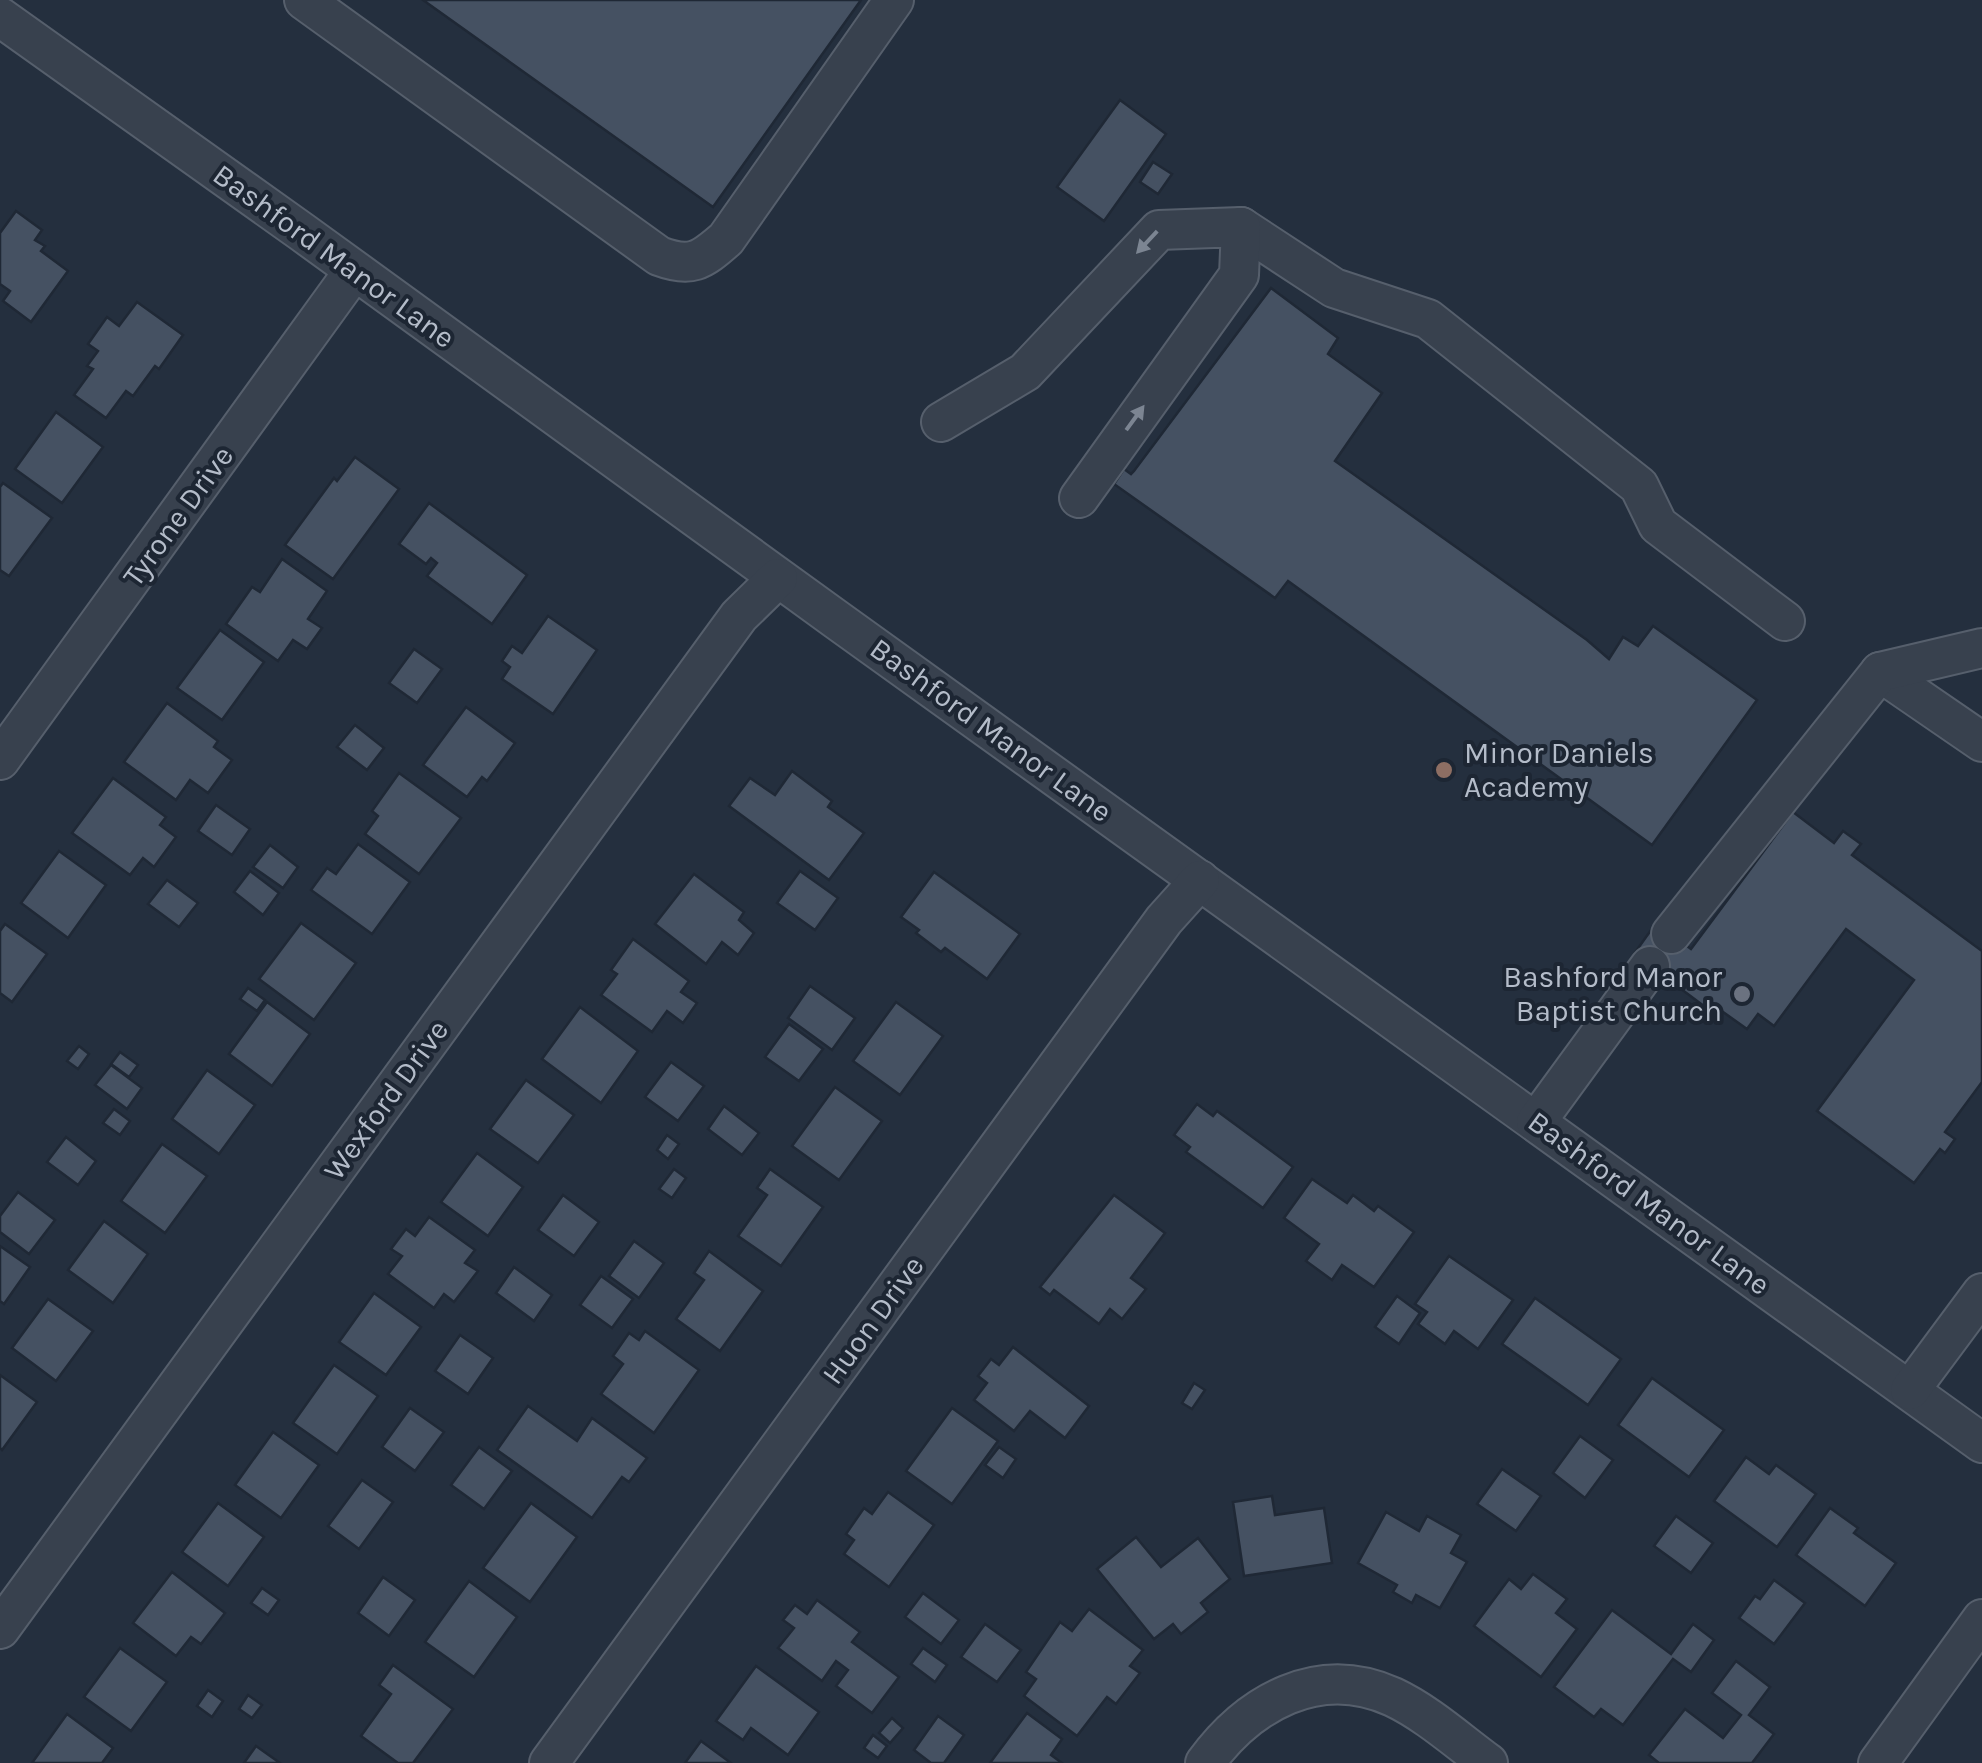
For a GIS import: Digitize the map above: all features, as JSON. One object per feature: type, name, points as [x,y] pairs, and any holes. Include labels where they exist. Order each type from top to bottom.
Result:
[{"type":"street","points":[[304,0],[658,256],[679,264],[704,259],[726,240],[894,0]]},
{"type":"street","name":"Bashford Manor Lane","points":[[0,17],[1982,1443]]},
{"type":"street","points":[[1079,498],[1240,275],[1241,227]]},
{"type":"street","points":[[941,422],[1025,372],[1159,230],[1241,227],[1334,288],[1428,319],[1639,486],[1658,525],[1785,621]]},
{"type":"street","name":"Tyrone Drive","points":[[0,760],[354,271]]},
{"type":"street","name":"Wexford Drive","points":[[0,1629],[740,616],[778,578]]},
{"type":"street","points":[[1671,934],[1880,672],[1982,648]]},
{"type":"street","points":[[1880,672],[1982,742]]},
{"type":"street","name":"Huon Drive","points":[[549,1763],[1164,920],[1200,880]]},
{"type":"street","points":[[1536,1122],[1650,966]]},
{"type":"street","points":[[1910,1390],[1982,1293]]},
{"type":"street","points":[[1878,1763],[1982,1619]]},
{"type":"street","points":[[1205,1763],[1258,1707],[1298,1690],[1324,1685],[1350,1685],[1393,1697],[1488,1763]]},
{"type":"building","points":[[423,0],[861,0],[713,207]]},
{"type":"building","points":[[1120,100],[1166,134],[1104,221],[1057,187]]},
{"type":"building","points":[[1153,162],[1172,174],[1158,194],[1140,182]]},
{"type":"building","points":[[16,211],[42,230],[35,240],[45,246],[41,251],[68,271],[31,322],[3,301],[10,291],[0,284],[0,233]]},
{"type":"building","name":"Minor Daniels Academy","points":[[1271,288],[1338,338],[1328,354],[1382,393],[1335,461],[1609,659],[1623,637],[1638,646],[1653,626],[1757,700],[1652,845],[1288,581],[1275,598],[1114,484],[1124,469],[1131,474],[1134,471]]},
{"type":"building","points":[[137,302],[183,335],[159,369],[155,366],[133,396],[126,391],[106,418],[74,395],[93,369],[87,366],[98,351],[88,344],[107,317],[119,326]]},
{"type":"building","points":[[56,412],[103,447],[62,503],[15,469]]},
{"type":"building","points":[[355,457],[399,489],[333,579],[285,545],[334,478],[337,481]]},
{"type":"building","points":[[3,483],[52,518],[9,576],[0,570]]},
{"type":"building","points":[[429,503],[527,575],[492,624],[427,576],[437,563],[431,558],[426,564],[399,544]]},
{"type":"building","points":[[282,559],[327,591],[308,619],[322,628],[307,649],[293,640],[278,661],[226,624],[252,587],[260,592]]},
{"type":"building","points":[[548,616],[597,650],[553,714],[502,679],[510,667],[502,661],[512,646],[522,653]]},
{"type":"building","points":[[220,630],[264,662],[222,720],[177,688]]},
{"type":"building","points":[[414,649],[442,669],[417,703],[389,683]]},
{"type":"building","points":[[167,703],[218,741],[214,747],[232,760],[208,793],[190,780],[176,800],[124,762]]},
{"type":"building","points":[[466,707],[515,743],[487,781],[482,777],[467,797],[423,765]]},
{"type":"building","points":[[355,725],[384,748],[367,770],[337,747]]},
{"type":"building","points":[[792,771],[832,801],[828,807],[864,833],[829,880],[729,806],[750,778],[775,795]]},
{"type":"building","points":[[399,773],[461,818],[419,874],[365,834],[378,816],[372,811]]},
{"type":"building","points":[[113,778],[166,817],[160,825],[176,837],[154,867],[143,858],[130,875],[72,833]]},
{"type":"building","points":[[216,805],[250,829],[232,855],[198,831]]},
{"type":"building","name":"Bashford Manor Baptist Church","points":[[1793,812],[1834,843],[1843,831],[1861,844],[1852,855],[1982,951],[1982,1082],[1945,1132],[1955,1139],[1945,1153],[1940,1149],[1914,1183],[1817,1111],[1914,980],[1846,929],[1774,1026],[1758,1014],[1747,1029],[1716,1007],[1712,1012],[1634,954],[1656,923],[1691,949]]},
{"type":"building","points":[[358,844],[410,882],[372,934],[311,890],[327,868],[336,874]]},
{"type":"building","points":[[270,845],[298,867],[283,888],[253,867]]},
{"type":"building","points":[[59,851],[106,885],[68,938],[21,903]]},
{"type":"building","points":[[250,871],[279,893],[263,915],[234,892]]},
{"type":"building","points":[[800,871],[838,898],[815,930],[777,903]]},
{"type":"building","points":[[934,872],[1020,934],[987,979],[945,948],[941,952],[901,917]]},
{"type":"building","points":[[694,874],[744,912],[739,920],[754,933],[738,955],[722,942],[706,964],[655,924]]},
{"type":"building","points":[[167,880],[198,903],[179,927],[148,904]]},
{"type":"building","points":[[301,923],[356,963],[314,1020],[259,979]]},
{"type":"building","points":[[5,924],[47,954],[12,1002],[0,993],[0,931]]},
{"type":"building","points":[[633,939],[689,981],[681,992],[697,1003],[683,1023],[667,1011],[652,1032],[601,995],[617,974],[611,970]]},
{"type":"building","points":[[810,986],[855,1018],[832,1050],[788,1018]]},
{"type":"building","points":[[248,988],[265,1000],[257,1011],[240,999]]},
{"type":"building","points":[[267,1002],[310,1034],[272,1086],[229,1054]]},
{"type":"building","points":[[896,1002],[943,1036],[900,1095],[853,1061]]},
{"type":"building","points":[[580,1007],[638,1051],[601,1103],[542,1059]]},
{"type":"building","points":[[789,1024],[823,1049],[799,1081],[765,1057]]},
{"type":"building","points":[[79,1046],[89,1054],[78,1069],[67,1061]]},
{"type":"building","points":[[120,1052],[138,1065],[129,1077],[111,1064]]},
{"type":"building","points":[[671,1062],[704,1086],[678,1121],[645,1097]]},
{"type":"building","points":[[111,1065],[142,1088],[127,1109],[95,1085]]},
{"type":"building","points":[[207,1070],[255,1105],[219,1154],[172,1119]]},
{"type":"building","points":[[526,1080],[574,1115],[538,1163],[490,1129]]},
{"type":"building","points":[[835,1087],[882,1121],[839,1180],[792,1146]]},
{"type":"building","points":[[1197,1104],[1213,1116],[1217,1111],[1293,1167],[1263,1208],[1186,1152],[1190,1147],[1174,1135]]},
{"type":"building","points":[[724,1106],[759,1133],[742,1155],[708,1129]]},
{"type":"building","points":[[114,1109],[130,1121],[120,1135],[103,1123]]},
{"type":"building","points":[[667,1135],[679,1144],[668,1159],[657,1150]]},
{"type":"building","points":[[66,1137],[96,1161],[78,1185],[47,1162]]},
{"type":"building","points":[[162,1144],[207,1176],[165,1233],[121,1201]]},
{"type":"building","points":[[477,1153],[523,1187],[488,1236],[441,1202]]},
{"type":"building","points":[[674,1169],[686,1178],[672,1198],[659,1189]]},
{"type":"building","points":[[770,1169],[823,1207],[781,1266],[738,1236],[767,1195],[757,1188]]},
{"type":"building","points":[[1312,1179],[1347,1203],[1353,1195],[1374,1211],[1378,1206],[1414,1232],[1374,1287],[1342,1265],[1332,1280],[1306,1261],[1319,1244],[1284,1218]]},
{"type":"building","points":[[18,1192],[55,1220],[29,1254],[0,1232],[0,1216]]},
{"type":"building","points":[[563,1195],[599,1222],[574,1256],[538,1230]]},
{"type":"building","points":[[1114,1195],[1165,1233],[1131,1278],[1146,1289],[1122,1319],[1110,1309],[1099,1324],[1054,1290],[1050,1295],[1040,1287]]},
{"type":"building","points":[[429,1217],[475,1250],[465,1263],[478,1271],[454,1302],[444,1294],[434,1308],[388,1274],[402,1256],[391,1249],[406,1229],[415,1236]]},
{"type":"building","points":[[104,1221],[148,1254],[113,1303],[68,1270]]},
{"type":"building","points":[[634,1241],[664,1263],[639,1298],[609,1276]]},
{"type":"building","points":[[0,1246],[30,1267],[4,1304],[0,1301]]},
{"type":"building","points":[[709,1251],[763,1291],[720,1351],[676,1319],[704,1280],[694,1273]]},
{"type":"building","points":[[1449,1256],[1513,1300],[1478,1349],[1454,1331],[1445,1344],[1418,1324],[1427,1312],[1415,1304]]},
{"type":"building","points":[[514,1267],[552,1295],[534,1321],[496,1293]]},
{"type":"building","points":[[601,1276],[633,1299],[612,1328],[580,1305]]},
{"type":"building","points":[[374,1293],[421,1327],[386,1375],[339,1342]]},
{"type":"building","points":[[1397,1296],[1420,1313],[1399,1344],[1375,1327]]},
{"type":"building","points":[[1535,1298],[1621,1359],[1588,1405],[1502,1344]]},
{"type":"building","points":[[48,1299],[93,1331],[56,1381],[12,1348]]},
{"type":"building","points":[[645,1331],[699,1370],[654,1433],[601,1394],[623,1364],[613,1356],[629,1333],[639,1340]]},
{"type":"building","points":[[460,1335],[493,1358],[468,1394],[435,1371]]},
{"type":"building","points":[[1013,1347],[1089,1406],[1065,1438],[1030,1411],[1014,1431],[974,1400],[987,1383],[978,1376],[991,1359],[999,1365]]},
{"type":"building","points":[[334,1365],[378,1396],[337,1454],[293,1423]]},
{"type":"building","points":[[0,1375],[37,1402],[2,1450],[0,1448]]},
{"type":"building","points":[[1652,1378],[1724,1430],[1689,1477],[1618,1425]]},
{"type":"building","points":[[1194,1383],[1205,1390],[1192,1409],[1182,1403]]},
{"type":"building","points":[[528,1406],[577,1441],[592,1418],[647,1458],[629,1482],[622,1477],[592,1518],[497,1450]]},
{"type":"building","points":[[410,1408],[444,1432],[415,1471],[382,1447]]},
{"type":"building","points":[[952,1408],[998,1441],[952,1504],[906,1471]]},
{"type":"building","points":[[273,1432],[319,1465],[281,1518],[235,1485]]},
{"type":"building","points":[[1580,1436],[1613,1460],[1585,1498],[1553,1473]]},
{"type":"building","points":[[479,1447],[512,1471],[484,1509],[451,1485]]},
{"type":"building","points":[[999,1447],[1016,1459],[1003,1478],[985,1465]]},
{"type":"building","points":[[1746,1457],[1769,1474],[1776,1465],[1816,1494],[1777,1547],[1714,1501]]},
{"type":"building","points":[[1502,1469],[1541,1496],[1516,1531],[1477,1504]]},
{"type":"building","points":[[362,1480],[393,1502],[359,1549],[328,1526]]},
{"type":"building","points":[[888,1492],[934,1525],[889,1587],[844,1554],[854,1540],[846,1534],[864,1508],[872,1514]]},
{"type":"building","points":[[1272,1496],[1275,1515],[1324,1508],[1332,1563],[1244,1576],[1233,1502]]},
{"type":"building","points":[[218,1503],[264,1537],[228,1586],[182,1552]]},
{"type":"building","points":[[531,1503],[577,1537],[530,1602],[483,1568]]},
{"type":"building","points":[[1830,1508],[1858,1528],[1854,1533],[1896,1563],[1865,1606],[1796,1555]]},
{"type":"building","points":[[1386,1512],[1419,1531],[1427,1516],[1461,1535],[1451,1553],[1467,1562],[1440,1608],[1416,1595],[1412,1603],[1393,1592],[1397,1585],[1358,1563]]},
{"type":"building","points":[[1676,1516],[1713,1543],[1691,1573],[1654,1546]]},
{"type":"building","points":[[1136,1537],[1161,1567],[1198,1538],[1230,1579],[1201,1603],[1208,1612],[1181,1634],[1173,1624],[1154,1639],[1097,1569]]},
{"type":"building","points":[[172,1572],[225,1613],[201,1644],[191,1637],[176,1656],[133,1623]]},
{"type":"building","points":[[1533,1574],[1567,1599],[1556,1613],[1577,1629],[1541,1677],[1474,1626],[1509,1579],[1521,1589]]},
{"type":"building","points":[[383,1577],[415,1600],[389,1636],[358,1613]]},
{"type":"building","points":[[1774,1580],[1805,1603],[1774,1644],[1739,1618],[1755,1596],[1760,1599]]},
{"type":"building","points":[[469,1581],[517,1617],[474,1677],[425,1642]]},
{"type":"building","points":[[262,1588],[279,1600],[268,1615],[251,1603]]},
{"type":"building","points":[[923,1593],[959,1620],[941,1644],[905,1617]]},
{"type":"building","points":[[817,1600],[860,1632],[852,1642],[899,1677],[872,1713],[836,1686],[848,1670],[836,1661],[822,1681],[778,1648],[794,1628],[783,1620],[795,1605],[807,1614]]},
{"type":"building","points":[[1089,1609],[1143,1650],[1130,1666],[1140,1673],[1116,1704],[1107,1697],[1077,1736],[1024,1696],[1036,1679],[1026,1672],[1060,1622],[1072,1631]]},
{"type":"building","points":[[1612,1610],[1671,1654],[1693,1624],[1714,1640],[1691,1672],[1673,1659],[1623,1725],[1601,1709],[1594,1717],[1554,1687]]},
{"type":"building","points":[[985,1624],[1021,1650],[997,1682],[961,1657]]},
{"type":"building","points":[[120,1648],[167,1682],[131,1731],[84,1697]]},
{"type":"building","points":[[923,1648],[947,1665],[935,1682],[911,1664]]},
{"type":"building","points":[[1736,1661],[1770,1687],[1749,1715],[1774,1734],[1752,1763],[1659,1763],[1649,1755],[1685,1709],[1723,1738],[1741,1715],[1712,1693]]},
{"type":"building","points":[[393,1665],[453,1709],[413,1763],[398,1763],[361,1736],[391,1694],[379,1685]]},
{"type":"building","points":[[756,1666],[819,1712],[788,1755],[751,1728],[743,1740],[716,1721]]},
{"type":"building","points":[[208,1690],[223,1701],[212,1717],[197,1706]]},
{"type":"building","points":[[248,1695],[262,1705],[252,1718],[239,1709]]},
{"type":"building","points":[[1027,1713],[1062,1739],[1051,1755],[1062,1763],[990,1763]]},
{"type":"building","points":[[67,1714],[113,1748],[102,1763],[32,1763]]},
{"type":"building","points":[[938,1716],[964,1735],[944,1763],[931,1763],[914,1750]]},
{"type":"building","points":[[892,1718],[903,1728],[890,1743],[879,1733]]},
{"type":"building","points":[[873,1735],[887,1746],[878,1758],[864,1748]]},
{"type":"building","points":[[701,1741],[731,1763],[685,1763]]},
{"type":"building","points":[[256,1746],[280,1763],[244,1763]]},
{"type":"place","name":"Minor Daniels Academy","points":[[1444,770]]},
{"type":"place","name":"Bashford Manor Baptist Church","points":[[1742,994]]}]
